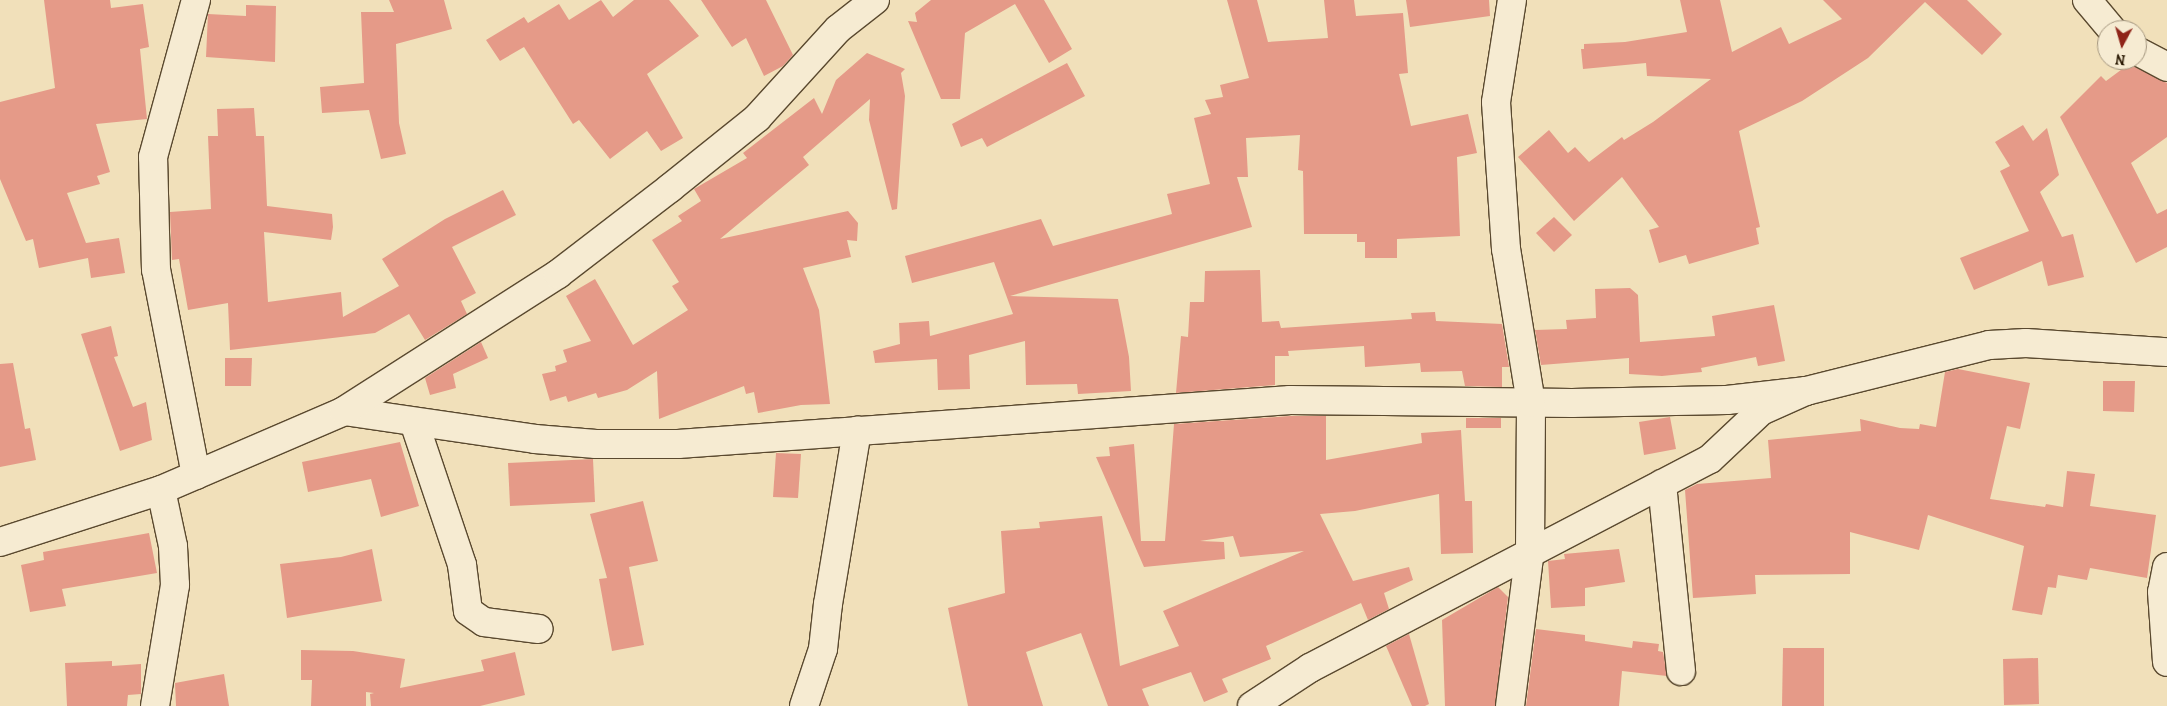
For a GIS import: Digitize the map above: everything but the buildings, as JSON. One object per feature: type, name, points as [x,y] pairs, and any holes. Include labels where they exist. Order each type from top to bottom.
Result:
[{"type":"street","points":[[196,0],[153,157],[156,270],[196,476]]},
{"type":"street","points":[[0,542],[161,490],[344,411],[558,274],[670,188],[757,118],[838,29],[875,0]]},
{"type":"street","points":[[1510,706],[1530,550],[1531,403],[1506,250],[1499,187],[1496,102],[1512,0]]},
{"type":"street","points":[[2087,0],[2104,20]]},
{"type":"street","points":[[2147,56],[2167,67]]},
{"type":"street","points":[[1252,706],[1310,668],[1530,550],[1718,454],[1740,427],[1761,411],[1806,392],[1945,354],[1989,345],[2026,343],[2167,352]]},
{"type":"street","points":[[344,411],[414,422],[596,444],[678,444],[1290,400],[1531,403],[1727,400],[1806,392]]},
{"type":"street","points":[[414,422],[462,565],[468,611],[484,622],[539,629]]},
{"type":"street","points":[[804,706],[823,649],[828,604],[857,430]]},
{"type":"street","points":[[1662,484],[1682,671]]},
{"type":"street","points":[[156,706],[175,585],[173,546],[161,490]]},
{"type":"street","points":[[2167,567],[2162,592],[2162,626],[2167,662]]}]
